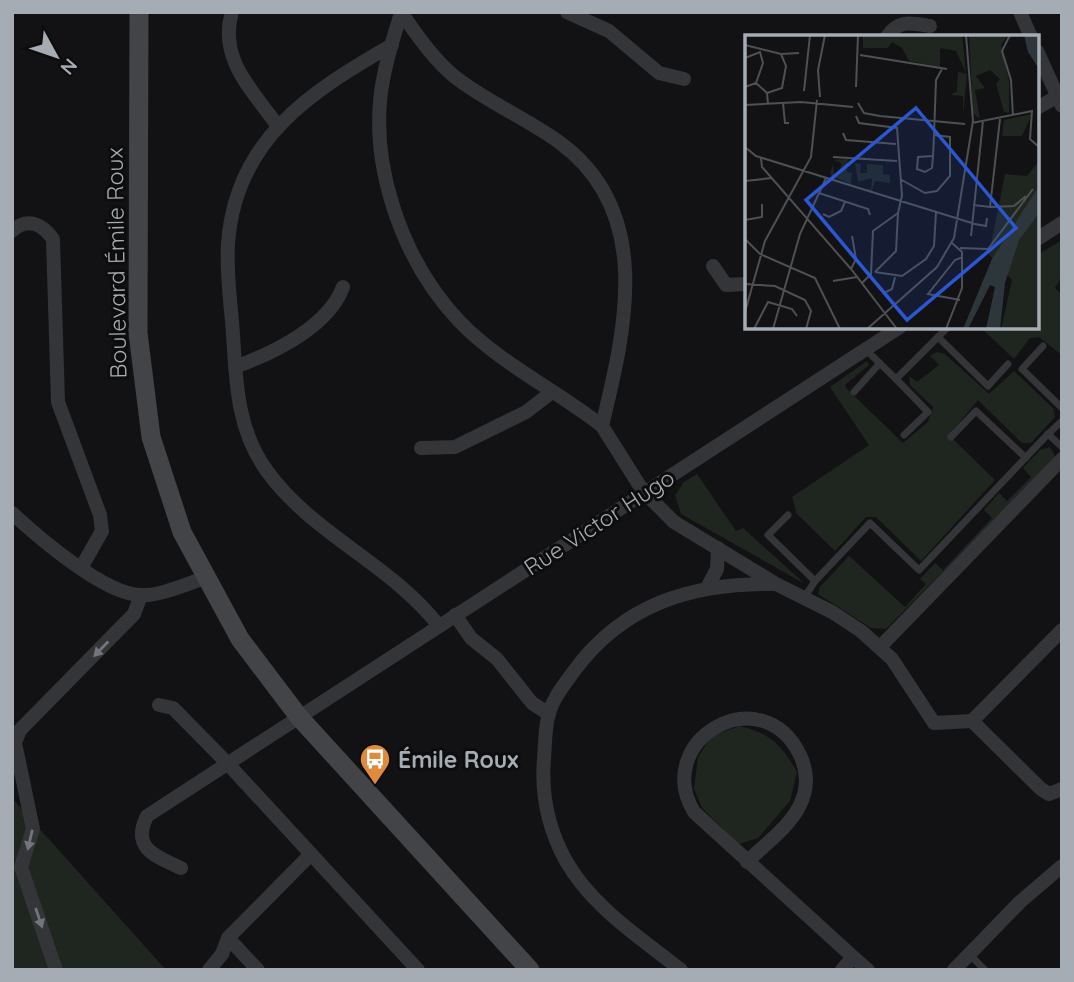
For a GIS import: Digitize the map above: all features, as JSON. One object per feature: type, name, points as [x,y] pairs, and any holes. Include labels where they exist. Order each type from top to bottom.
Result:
[{"type":"main road","name":"Boulevard Émile Roux","points":[[139,12],[136,214],[138,333],[151,437],[182,532],[240,639],[299,717],[530,970]]},
{"type":"street","points":[[232,12],[226,32],[230,55],[277,125]]},
{"type":"street","points":[[567,12],[609,31],[659,73],[684,79]]},
{"type":"street","points":[[1020,12],[1030,35]]},
{"type":"street","points":[[401,13],[383,77],[380,126],[385,173],[396,213],[411,249],[431,285],[461,322],[517,369],[602,426],[643,491],[674,522],[776,584],[832,612],[881,646],[928,719],[940,723],[972,721],[1062,630]]},
{"type":"street","points":[[401,13],[456,78],[559,142],[583,163],[616,212],[625,247],[627,282],[602,426]]},
{"type":"street","points":[[888,35],[892,28],[905,22],[930,26]]},
{"type":"street","points":[[392,46],[354,67],[277,125],[251,163],[232,222],[228,245],[235,367],[240,414],[266,469],[305,511],[421,602],[439,626]]},
{"type":"street","points":[[1039,55],[1060,101],[1039,107]]},
{"type":"street","points":[[12,231],[18,226],[35,222],[44,227],[53,239],[58,402],[100,515],[102,531],[81,568]]},
{"type":"street","points":[[1039,238],[1062,223]]},
{"type":"street","points":[[713,266],[726,285],[736,287],[745,285]]},
{"type":"street","points":[[235,367],[261,357],[325,317],[337,302],[343,287]]},
{"type":"street","name":"Rue Victor Hugo","points":[[181,868],[157,857],[144,845],[141,830],[147,816],[202,777],[228,764],[643,491],[897,329]]},
{"type":"street","points":[[421,448],[455,447],[526,412],[552,392]]},
{"type":"street","points":[[881,646],[1062,459]]},
{"type":"street","points":[[12,513],[42,540],[113,587],[141,595],[205,578]]},
{"type":"street","points":[[707,588],[717,569],[718,548]]},
{"type":"street","points":[[681,970],[600,905],[566,862],[547,818],[543,770],[549,714],[558,694],[588,653],[607,633],[646,608],[707,588],[731,584],[776,584]]},
{"type":"street","points":[[57,970],[21,867],[33,829],[15,743],[19,730],[134,614],[141,595]]},
{"type":"street","points":[[456,615],[471,638],[497,659],[531,703],[549,714]]},
{"type":"street","points":[[159,705],[173,708],[228,764],[418,970]]},
{"type":"street","points":[[747,862],[791,819],[803,799],[806,780],[805,768],[790,740],[772,725],[752,718],[729,720],[710,730],[690,754],[685,792],[694,812],[747,862],[868,970]]},
{"type":"street","points":[[972,721],[1041,789],[1049,794],[1062,789]]},
{"type":"street","points":[[209,970],[222,954],[228,938],[310,854]]},
{"type":"street","points":[[954,970],[1062,866]]},
{"type":"street","points":[[228,938],[258,970]]},
{"type":"street","points":[[842,970],[853,957]]},
{"type":"lane","points":[[896,380],[946,329]]},
{"type":"lane","points":[[938,337],[988,386],[1008,364]]},
{"type":"lane","points":[[1043,346],[1022,369],[1062,408]]},
{"type":"lane","points":[[866,349],[928,412],[904,435]]},
{"type":"lane","points":[[854,392],[880,363]]},
{"type":"lane","points":[[951,438],[976,411],[1026,458]]},
{"type":"lane","points":[[804,598],[815,581],[870,523],[919,570],[1062,421]]},
{"type":"lane","points":[[1048,435],[1062,447]]},
{"type":"lane","points":[[788,515],[768,535],[815,581]]},
{"type":"lane","points":[[969,954],[985,970]]},
{"type":"shaded area","points":[[1062,240],[1062,276],[1055,288],[1062,295],[1062,355],[1039,337],[1030,338],[1014,359],[982,329],[1039,329],[1039,254]]},
{"type":"shaded area","points":[[937,352],[945,354],[989,394],[1014,371],[1053,408],[1055,417],[1031,443],[1022,443],[978,400],[949,435],[995,480],[921,561],[876,517],[866,517],[835,551],[797,514],[792,497],[869,445],[830,387],[867,361],[869,365],[845,385],[846,388],[903,443],[928,422],[933,407],[910,385],[909,376],[917,382],[939,365],[930,356]]},
{"type":"shaded area","points":[[1050,447],[1056,457],[886,629],[871,628],[818,594],[820,587],[849,556],[905,607],[926,584],[920,579],[935,563],[943,570],[992,518],[984,510],[999,493],[1007,501],[1031,477],[1023,468],[1040,450]]},
{"type":"shaded area","points":[[697,474],[736,531],[743,528],[805,584],[681,514],[675,495],[684,482]]},
{"type":"shaded area","points":[[740,726],[760,733],[774,742],[786,754],[797,772],[790,801],[758,838],[739,844],[702,808],[694,789],[698,757],[712,736]]},
{"type":"shaded area","points":[[12,798],[166,970],[12,970]]},
{"type":"place","name":"Émile Roux","points":[[375,786]]}]
